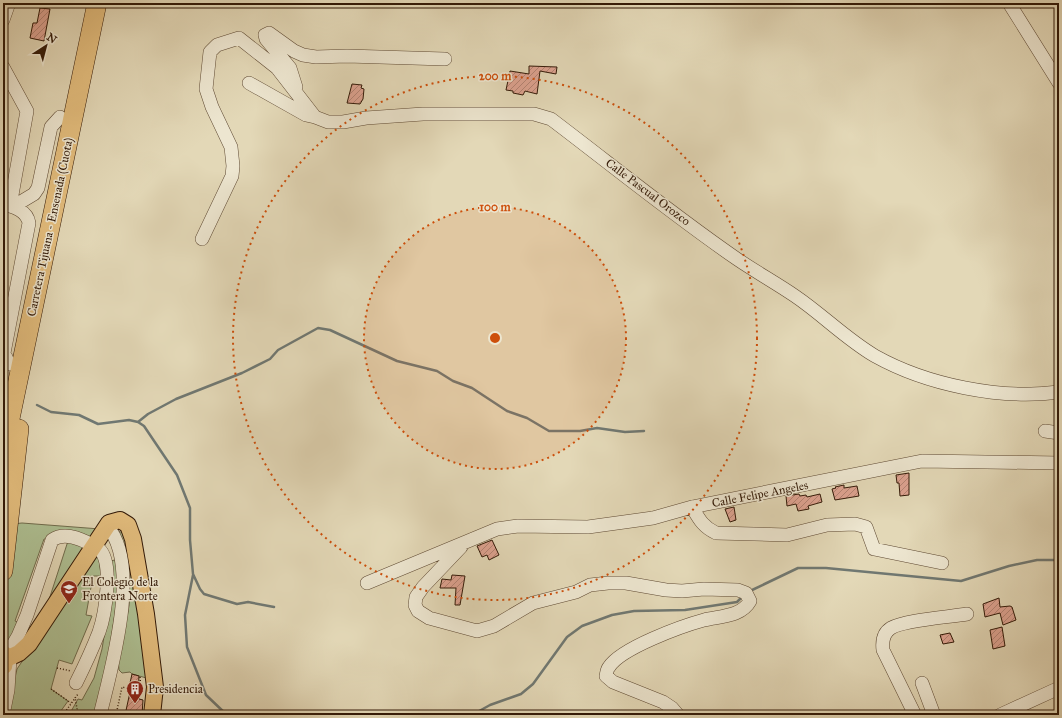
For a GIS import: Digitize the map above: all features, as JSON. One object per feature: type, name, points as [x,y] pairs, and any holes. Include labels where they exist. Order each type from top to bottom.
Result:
[{"type":"highway","name":"Carretera Tijuana - Ensenada (Cuota)","points":[[3,452],[9,392],[9,364],[85,3]]},
{"type":"highway","name":"Carretera Tijuana - Ensenada (Cuota)","points":[[9,392],[97,3]]},
{"type":"highway","points":[[3,571],[20,415],[9,392]]},
{"type":"main road","points":[[5,659],[20,653],[29,644],[93,545],[112,521],[120,520],[128,525],[133,539],[146,614],[155,687],[152,715]]},
{"type":"street","points":[[3,20],[9,3]]},
{"type":"street","points":[[1009,3],[1059,83]]},
{"type":"street","points":[[300,96],[290,68],[266,39],[266,35],[269,33],[303,56],[445,59]]},
{"type":"street","points":[[202,239],[232,176],[234,166],[231,147],[212,107],[206,89],[210,52],[217,44],[239,38],[277,68],[315,117]]},
{"type":"street","points":[[3,67],[27,111],[9,205]]},
{"type":"street","name":"Calle Pascual Orozco","points":[[249,83],[306,115],[328,122],[343,122],[366,118],[423,114],[534,114],[551,119],[737,259],[796,297],[876,356],[894,365],[942,383],[992,393],[1028,394],[1059,392]]},
{"type":"street","points":[[9,205],[34,194],[38,188],[51,127],[60,117]]},
{"type":"street","points":[[9,205],[26,216],[29,223],[4,353],[9,364]]},
{"type":"street","points":[[1045,431],[1059,433]]},
{"type":"street","name":"Calle Felipe Angeles","points":[[367,584],[497,529],[518,526],[588,526],[654,518],[692,507],[922,461],[1059,463]]},
{"type":"street","points":[[692,507],[704,526],[716,533],[787,535],[827,525],[855,524],[866,527],[874,549],[942,563]]},
{"type":"street","points":[[100,715],[121,617],[123,588],[121,558],[112,531],[107,526]]},
{"type":"street","points":[[3,715],[8,690],[5,659],[18,636],[27,615],[52,540],[60,536],[69,536],[93,545],[103,552],[107,567],[106,593],[99,631],[76,684]]},
{"type":"street","points":[[464,543],[422,587],[416,597],[415,605],[418,611],[429,618],[477,631],[494,626],[533,603],[576,592],[590,585],[602,583],[626,582],[666,590],[720,589],[738,590],[746,593],[750,601],[743,610],[688,625],[664,634],[625,654],[608,668],[606,676],[613,682],[663,702],[672,708],[678,715]]},
{"type":"street","points":[[915,715],[883,650],[882,642],[885,635],[890,629],[904,624],[967,614]]},
{"type":"street","points":[[922,683],[934,715]]},
{"type":"street","points":[[1000,715],[1059,688]]},
{"type":"path","points":[[57,668],[67,671]]},
{"type":"path","points":[[63,715],[82,687],[76,684]]},
{"type":"path","points":[[116,715],[122,687],[141,692]]},
{"type":"path","points":[[51,689],[71,703]]},
{"type":"path","points":[[75,697],[77,709],[75,715]]},
{"type":"green space","points":[[22,523],[100,529],[96,539],[44,539],[15,621],[20,623],[6,645],[3,643],[3,622],[12,524]]},
{"type":"green space","points":[[117,531],[124,533],[135,557],[150,679],[132,674],[130,672],[122,673],[119,670],[119,654],[129,606],[129,587]]},
{"type":"green space","points":[[68,541],[88,546],[46,609]]},
{"type":"green space","points":[[97,556],[99,557],[101,576],[93,576],[86,615],[92,616],[72,664],[59,660],[51,689],[68,701],[58,715],[7,715],[17,669],[68,593]]},
{"type":"green space","points":[[115,560],[118,577],[117,602],[98,715],[69,715],[78,699],[82,700],[94,678],[102,649],[113,581],[110,561]]},
{"type":"building","points":[[40,8],[50,9],[44,41],[30,38],[33,23],[37,23]]},
{"type":"building","points":[[529,66],[557,67],[556,74],[540,71],[537,94],[525,91],[523,95],[506,90],[510,71],[529,74]]},
{"type":"building","points":[[352,84],[362,85],[361,88],[364,89],[363,99],[360,104],[347,103]]},
{"type":"building","points":[[909,473],[909,495],[900,496],[899,483],[897,483],[896,475]]},
{"type":"building","points":[[844,485],[844,488],[857,486],[859,496],[835,500],[832,489]]},
{"type":"building","points":[[799,494],[800,496],[806,495],[807,497],[820,494],[822,502],[808,506],[809,509],[798,511],[796,504],[787,506],[786,496]]},
{"type":"building","points":[[734,507],[736,520],[730,522],[725,509]]},
{"type":"building","points":[[492,540],[499,555],[489,560],[487,555],[482,557],[477,546]]},
{"type":"building","points":[[452,575],[465,576],[460,605],[455,605],[456,588],[440,588],[442,579],[451,580]]},
{"type":"building","points":[[999,598],[1000,607],[1012,607],[1016,620],[1003,625],[1000,613],[985,617],[983,604]]},
{"type":"building","points":[[1002,627],[1005,646],[993,649],[990,630]]},
{"type":"building","points":[[950,633],[954,642],[943,644],[940,635]]},
{"type":"building","name":"Presidencia","points":[[132,674],[139,676],[138,693],[140,693],[139,699],[143,700],[142,715],[125,715],[132,683],[130,683]]},
{"type":"waterway","points":[[138,422],[148,414],[176,399],[242,373],[270,359],[278,350],[318,328],[330,330],[397,361],[437,371],[453,381],[472,388],[507,411],[527,418],[549,431],[580,431],[597,428],[625,432],[644,431]]},
{"type":"waterway","points":[[37,405],[51,412],[79,415],[98,424],[129,420],[138,422],[144,426],[177,475],[190,508],[190,540],[193,574],[200,589],[204,594],[237,604],[248,602],[274,607]]},
{"type":"waterway","points":[[750,591],[798,568],[826,568],[961,581],[1009,566],[1037,560],[1059,560]]},
{"type":"waterway","points":[[193,575],[185,615],[187,647],[206,695],[227,715]]},
{"type":"waterway","points":[[472,715],[490,705],[521,694],[533,684],[567,637],[582,626],[612,615],[634,611],[685,610],[737,602],[743,596]]},
{"type":"place","name":"El Colegio de la Frontera Norte","points":[[69,604]]},
{"type":"place","name":"Presidencia","points":[[135,704]]}]
